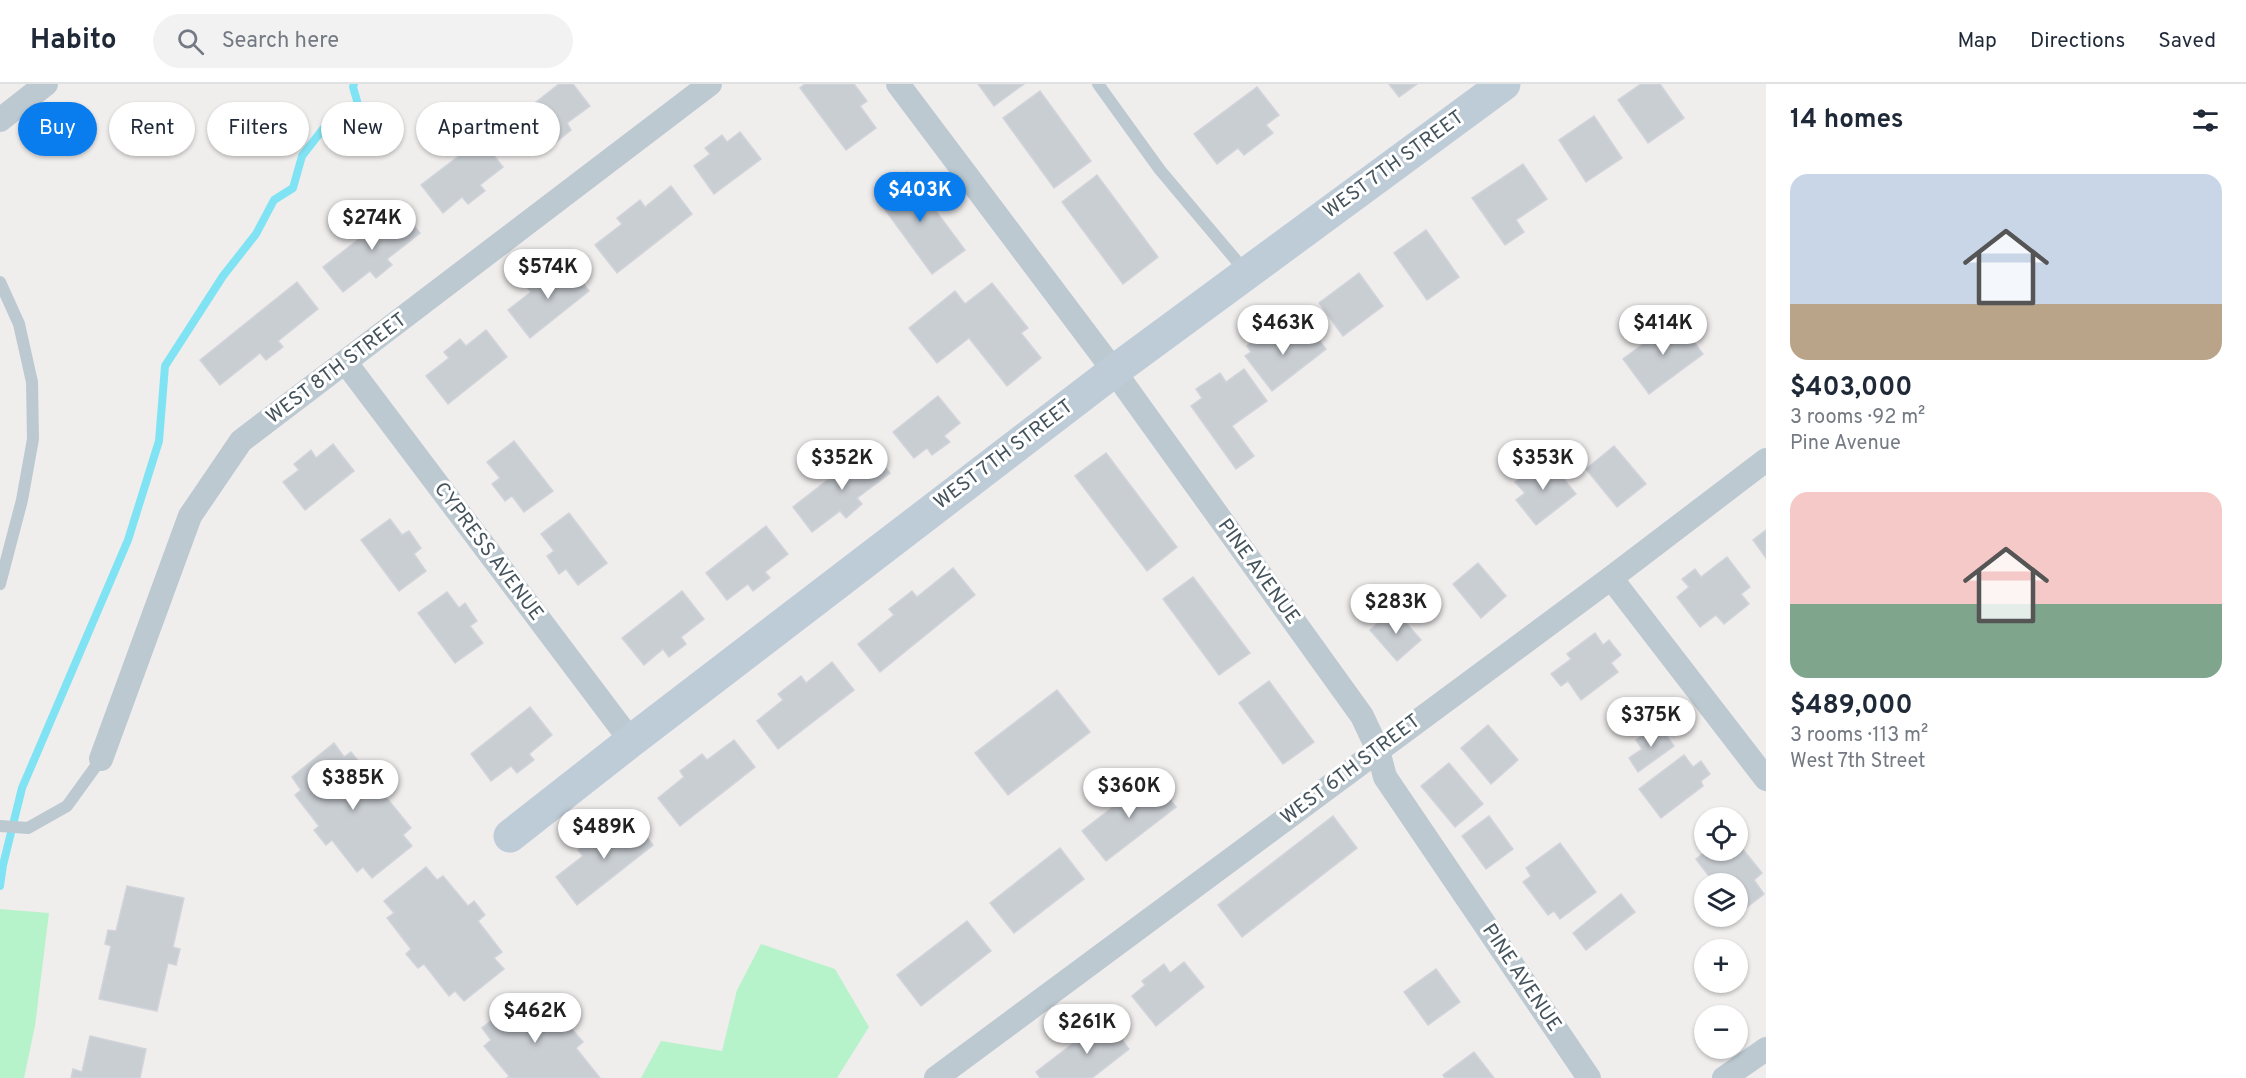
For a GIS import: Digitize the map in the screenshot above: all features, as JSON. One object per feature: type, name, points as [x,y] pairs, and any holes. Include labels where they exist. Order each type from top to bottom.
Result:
[{"type":"street","points":[[0,120],[46,84]]},
{"type":"street","name":"WEST 8TH STREET","points":[[101,759],[190,516],[241,441],[710,84]]},
{"type":"street","name":"PINE AVENUE","points":[[898,84],[1114,371],[1362,716],[1378,750],[1385,777],[1589,1078]]},
{"type":"street","name":"WEST 7TH STREET","points":[[510,836],[1114,371],[1504,84]]},
{"type":"street","name":"CYPRESS AVENUE","points":[[346,363],[631,741]]},
{"type":"street","name":"WEST 6TH STREET","points":[[936,1078],[1611,578],[1766,460]]},
{"type":"street","points":[[1611,578],[1766,779]]},
{"type":"street","points":[[1724,1078],[1766,1049]]},
{"type":"lane","points":[[1098,84],[1160,170],[1247,273]]},
{"type":"lane","points":[[0,282],[19,324],[32,382],[33,439],[22,500],[0,584]]},
{"type":"lane","points":[[0,826],[28,828],[67,806],[101,759]]},
{"type":"green space","points":[[0,909],[49,913],[35,1026],[24,1078],[0,1078]]},
{"type":"green space","points":[[761,944],[835,969],[869,1027],[837,1078],[641,1078],[661,1041],[722,1051],[737,990]]},
{"type":"building","points":[[559,84],[573,84],[590,106],[567,123],[571,130],[560,139],[560,102],[536,102]]},
{"type":"building","points":[[805,84],[854,84],[867,101],[860,106],[876,128],[846,150],[800,88]]},
{"type":"building","points":[[978,84],[1024,84],[994,106]]},
{"type":"building","points":[[1389,84],[1417,84],[1399,97]]},
{"type":"building","points":[[1641,84],[1660,84],[1684,118],[1648,143],[1618,100]]},
{"type":"building","points":[[1257,87],[1279,115],[1266,125],[1273,133],[1244,155],[1238,148],[1217,164],[1194,134]]},
{"type":"building","points":[[1040,91],[1091,161],[1054,188],[1003,118]]},
{"type":"building","points":[[1594,116],[1622,158],[1586,182],[1559,140]]},
{"type":"building","points":[[740,132],[761,159],[714,194],[694,166],[710,154],[705,148],[722,135],[727,142]]},
{"type":"building","points":[[459,156],[494,156],[503,167],[480,185],[485,191],[468,204],[462,197],[443,213],[421,185]]},
{"type":"building","points":[[1523,164],[1547,199],[1516,220],[1524,232],[1505,245],[1472,198]]},
{"type":"building","points":[[907,172],[965,250],[932,274],[875,196]]},
{"type":"building","points":[[1097,175],[1158,257],[1123,284],[1062,202]]},
{"type":"building","points":[[671,186],[692,214],[617,273],[595,245],[622,224],[617,218],[640,200],[645,207]]},
{"type":"building","points":[[400,207],[420,233],[387,259],[392,265],[376,278],[370,271],[343,292],[323,267]]},
{"type":"building","points":[[1426,230],[1459,277],[1427,300],[1394,253]]},
{"type":"building","points":[[568,264],[589,291],[530,338],[508,310],[531,292],[526,286],[543,273],[548,280]]},
{"type":"building","points":[[1359,273],[1383,306],[1343,336],[1319,303]]},
{"type":"building","points":[[297,282],[318,309],[278,341],[283,347],[266,360],[260,353],[220,385],[200,360]]},
{"type":"building","points":[[992,283],[1028,328],[1021,333],[1041,358],[1007,386],[969,338],[937,363],[909,328],[955,291],[965,304]]},
{"type":"building","points":[[1677,319],[1703,354],[1649,394],[1623,359]]},
{"type":"building","points":[[1310,329],[1326,349],[1272,391],[1245,356],[1251,352],[1247,346],[1266,331],[1272,340],[1286,330],[1294,341]]},
{"type":"building","points":[[486,330],[507,357],[448,404],[426,376],[449,358],[444,352],[460,339],[466,346]]},
{"type":"building","points":[[1244,369],[1267,401],[1232,426],[1254,456],[1236,469],[1191,406],[1202,398],[1196,389],[1220,373],[1226,382]]},
{"type":"building","points":[[938,396],[960,423],[944,436],[950,442],[932,455],[927,448],[914,458],[893,432]]},
{"type":"building","points":[[514,441],[553,491],[524,512],[512,496],[505,501],[492,484],[500,478],[487,462]]},
{"type":"building","points":[[333,444],[354,471],[305,510],[283,482],[299,470],[294,464],[311,450],[316,458]]},
{"type":"building","points":[[1614,446],[1646,484],[1617,507],[1586,469]]},
{"type":"building","points":[[870,447],[890,473],[857,498],[862,504],[846,518],[840,511],[812,532],[793,507]]},
{"type":"building","points":[[1106,453],[1177,547],[1147,571],[1075,476]]},
{"type":"building","points":[[1546,457],[1576,494],[1536,525],[1516,500],[1525,493],[1515,482]]},
{"type":"building","points":[[569,513],[607,563],[578,585],[566,569],[559,574],[547,556],[554,551],[541,534]]},
{"type":"building","points":[[390,519],[402,535],[409,531],[421,548],[414,554],[426,571],[399,591],[361,540]]},
{"type":"building","points":[[766,526],[788,554],[765,572],[770,578],[753,591],[748,584],[727,600],[706,573]]},
{"type":"building","points":[[1766,530],[1766,558],[1753,540]]},
{"type":"building","points":[[1727,557],[1750,587],[1741,594],[1749,604],[1724,624],[1716,615],[1700,627],[1677,597],[1689,587],[1682,579],[1695,569],[1701,577]]},
{"type":"building","points":[[1478,563],[1506,596],[1481,618],[1453,584]]},
{"type":"building","points":[[953,568],[975,595],[880,672],[858,644],[894,615],[889,609],[912,591],[917,597]]},
{"type":"building","points":[[1193,577],[1250,653],[1219,675],[1163,599]]},
{"type":"building","points":[[682,591],[704,619],[681,637],[686,644],[669,657],[663,649],[644,665],[622,638]]},
{"type":"building","points":[[447,592],[459,608],[465,603],[477,621],[470,626],[483,643],[455,663],[418,613]]},
{"type":"building","points":[[1394,609],[1421,640],[1397,661],[1370,630]]},
{"type":"building","points":[[1595,633],[1603,645],[1609,640],[1621,655],[1611,663],[1618,672],[1581,700],[1568,681],[1561,686],[1551,674],[1571,659],[1567,654]]},
{"type":"building","points":[[832,662],[854,690],[778,749],[757,721],[783,700],[778,694],[801,676],[806,683]]},
{"type":"building","points":[[1269,681],[1314,742],[1283,764],[1239,703]]},
{"type":"building","points":[[1057,690],[1090,732],[1008,795],[975,753]]},
{"type":"building","points":[[530,707],[552,735],[529,754],[534,760],[517,773],[511,766],[491,781],[471,754]]},
{"type":"building","points":[[1658,724],[1674,746],[1638,772],[1629,758],[1642,749],[1636,740]]},
{"type":"building","points":[[1488,725],[1518,760],[1491,784],[1461,748]]},
{"type":"building","points":[[734,740],[755,767],[680,826],[658,798],[684,777],[680,771],[702,754],[707,760]]},
{"type":"building","points":[[334,743],[344,757],[351,752],[375,782],[382,777],[393,792],[386,797],[411,828],[403,835],[412,846],[372,878],[363,867],[357,872],[332,840],[326,845],[314,830],[319,826],[295,795],[301,790],[292,777]]},
{"type":"building","points":[[1684,755],[1693,767],[1701,761],[1710,774],[1701,781],[1703,786],[1661,818],[1639,789]]},
{"type":"building","points":[[1449,763],[1483,804],[1455,827],[1421,786]]},
{"type":"building","points":[[1152,777],[1176,807],[1106,861],[1082,831]]},
{"type":"building","points":[[1333,816],[1357,848],[1242,937],[1218,905]]},
{"type":"building","points":[[1489,816],[1513,849],[1486,869],[1462,836]]},
{"type":"building","points":[[632,818],[653,845],[577,905],[556,877],[583,856],[578,850],[601,832],[606,839]]},
{"type":"building","points":[[1560,843],[1596,892],[1560,919],[1554,911],[1548,915],[1523,882],[1531,876],[1526,868]]},
{"type":"building","points":[[1060,848],[1084,879],[1014,933],[990,903]]},
{"type":"building","points":[[1748,856],[1762,873],[1754,880],[1764,894],[1748,906],[1748,873],[1707,873],[1698,861],[1748,861]]},
{"type":"building","points":[[426,867],[437,880],[443,876],[468,906],[474,901],[485,915],[478,921],[502,952],[494,958],[504,969],[464,1001],[455,991],[449,996],[424,964],[418,968],[406,954],[411,949],[387,918],[394,913],[384,901]]},
{"type":"building","points":[[127,886],[184,898],[173,947],[180,949],[176,965],[168,963],[157,1011],[99,999],[111,946],[105,944],[108,930],[116,931]]},
{"type":"building","points":[[1621,894],[1635,912],[1586,950],[1573,933]]},
{"type":"building","points":[[967,921],[991,951],[921,1006],[897,975]]},
{"type":"building","points":[[1184,962],[1204,987],[1156,1026],[1132,996],[1145,985],[1142,981],[1164,964],[1170,973]]},
{"type":"building","points":[[1436,969],[1460,1002],[1428,1025],[1404,992]]},
{"type":"building","points":[[524,994],[534,1007],[541,1003],[565,1033],[571,1028],[583,1042],[576,1048],[600,1078],[507,1078],[509,1076],[484,1046],[491,1040],[482,1028]]},
{"type":"building","points":[[1106,1018],[1129,1049],[1092,1078],[1040,1078],[1036,1072]]},
{"type":"building","points":[[90,1036],[146,1049],[140,1078],[71,1078],[73,1069],[82,1072]]},
{"type":"building","points":[[1474,1052],[1494,1078],[1445,1078],[1443,1075]]},
{"type":"waterway","points":[[0,886],[22,788],[128,540],[159,441],[165,366],[223,276],[256,234],[274,200],[293,188],[302,156],[323,129],[352,124],[362,118],[354,84]]}]
